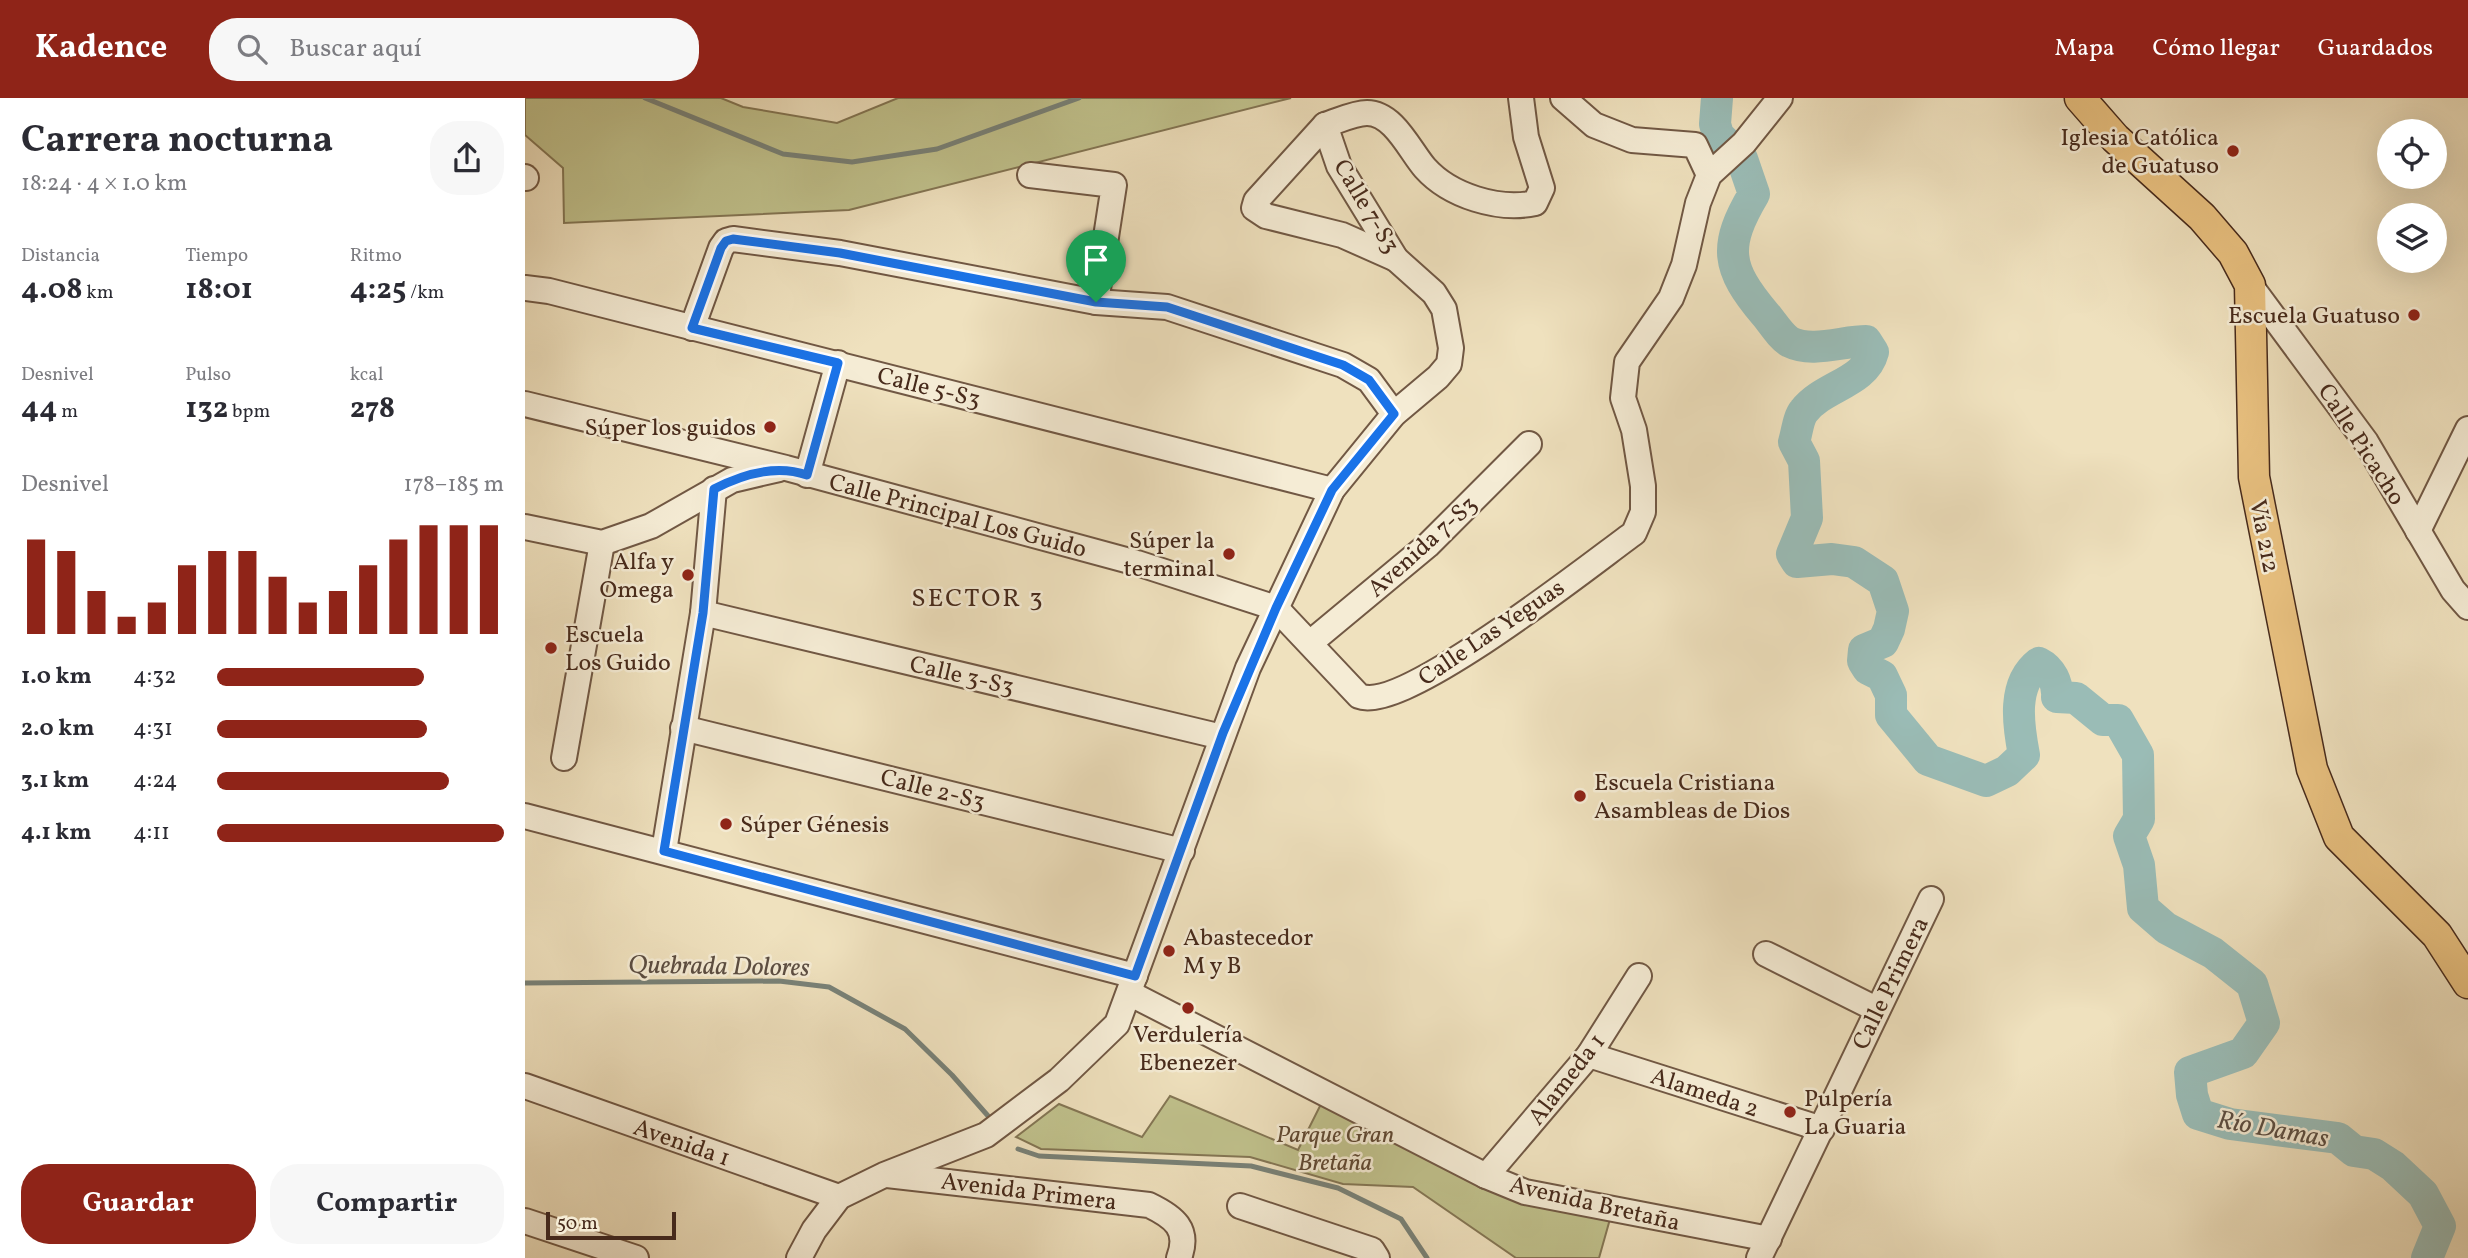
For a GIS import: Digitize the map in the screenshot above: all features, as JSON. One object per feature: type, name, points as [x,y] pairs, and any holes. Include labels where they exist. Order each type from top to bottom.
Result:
[{"type":"main road","name":"Vía 212","points":[[2080,98],[2115,138],[2202,217],[2233,253],[2250,285],[2254,477],[2309,755],[2325,807],[2339,837],[2437,935],[2468,983]]},
{"type":"street","name":"Calle 7-S3","points":[[1276,608],[1332,490],[1394,414],[1438,377],[1448,364],[1451,348],[1444,309],[1434,293],[1396,258],[1339,166],[1325,125],[1368,113],[1381,117],[1398,132],[1427,170],[1447,186],[1486,202],[1515,207],[1535,203],[1542,188],[1526,136],[1521,98]]},
{"type":"street","points":[[1563,98],[1594,125],[1633,140],[1695,145],[1709,175]]},
{"type":"street","name":"Calle Las Yeguas","points":[[1276,608],[1359,696],[1367,699],[1379,697],[1411,686],[1452,663],[1635,533],[1643,512],[1643,486],[1634,430],[1623,398],[1627,362],[1671,298],[1684,265],[1698,203],[1709,175],[1744,143],[1780,98]]},
{"type":"street","points":[[1325,125],[1255,201],[1254,208],[1266,216],[1342,235],[1396,258]]},
{"type":"street","points":[[1030,175],[1114,185],[1096,302]]},
{"type":"street","points":[[692,328],[717,257],[726,241],[840,253],[1096,302],[1167,307],[1343,365],[1369,380],[1394,414]]},
{"type":"street","name":"Calle Picacho","points":[[2250,285],[2366,442],[2453,590],[2468,607]]},
{"type":"street","name":"Calle 5-S3","points":[[525,288],[549,291],[838,363],[1332,490]]},
{"type":"street","points":[[2250,354],[2275,341],[2292,342]]},
{"type":"street","points":[[525,404],[797,471],[838,363]]},
{"type":"street","points":[[2418,531],[2468,429]]},
{"type":"street","name":"Avenida 7-S3","points":[[1310,643],[1428,545],[1529,444]]},
{"type":"street","name":"Calle Principal Los Guido","points":[[602,543],[650,526],[714,489],[741,477],[797,471],[1137,563],[1276,608]]},
{"type":"street","points":[[664,851],[703,613],[714,489]]},
{"type":"street","points":[[525,527],[602,543],[563,758]]},
{"type":"street","points":[[799,1258],[814,1230],[839,1198],[884,1175],[986,1135],[1059,1080],[1117,1024],[1222,737],[1276,608]]},
{"type":"street","name":"Calle 3-S3","points":[[703,613],[1222,737]]},
{"type":"street","name":"Calle 2-S3","points":[[683,728],[1182,851]]},
{"type":"street","name":"Avenida Bretaña","points":[[525,816],[664,851],[1132,984],[1486,1176],[1525,1192],[1764,1249]]},
{"type":"street","name":"Calle Primera","points":[[1764,1249],[1876,1009],[1931,899]]},
{"type":"street","points":[[1766,954],[1876,1009]]},
{"type":"street","name":"Alameda 1","points":[[1486,1176],[1589,1055],[1639,976]]},
{"type":"street","name":"Alameda 2","points":[[1589,1055],[1822,1129]]},
{"type":"street","name":"Avenida 1","points":[[525,1086],[839,1198]]},
{"type":"street","name":"Avenida Primera","points":[[884,1175],[1149,1205],[1173,1217],[1182,1230],[1184,1245],[1179,1258]]},
{"type":"street","points":[[1240,1206],[1372,1250],[1377,1258]]},
{"type":"street","points":[[525,1222],[570,1248],[636,1258]]},
{"type":"green space","points":[[525,98],[721,98],[743,107],[837,123],[898,98],[1291,98],[849,210],[564,223],[563,168],[525,135]]},
{"type":"green space","name":"Parque Gran Bretaña","points":[[1170,1096],[1298,1150],[1321,1104],[1610,1219],[1599,1258],[1516,1258],[1413,1187],[1343,1184],[1250,1157],[1041,1149],[1016,1137],[1059,1104],[1142,1137]]},
{"type":"waterway","points":[[645,98],[783,154],[852,162],[937,149],[1079,98]]},
{"type":"waterway","name":"Río Damas","points":[[1717,98],[1715,124],[1718,135],[1742,159],[1754,194],[1737,228],[1734,243],[1733,256],[1742,283],[1783,337],[1790,342],[1818,347],[1866,341],[1873,352],[1862,371],[1812,403],[1800,418],[1794,442],[1804,461],[1807,518],[1792,554],[1797,562],[1832,559],[1854,562],[1883,581],[1893,611],[1889,629],[1883,642],[1864,650],[1863,661],[1868,669],[1882,676],[1891,695],[1891,715],[1928,760],[1986,781],[2007,771],[2024,755],[2019,705],[2024,682],[2039,663],[2053,677],[2057,697],[2076,698],[2103,720],[2118,720],[2138,755],[2139,819],[2129,836],[2139,865],[2143,908],[2166,928],[2213,953],[2252,984],[2264,1023],[2243,1053],[2190,1072],[2192,1095],[2198,1114],[2230,1124],[2338,1138],[2354,1151],[2374,1154],[2393,1166],[2423,1194],[2440,1226],[2427,1258]]},
{"type":"waterway","name":"Quebrada Dolores","points":[[525,983],[779,981],[829,987],[905,1029],[952,1075],[989,1117]]},
{"type":"waterway","name":"Quebrada Dolores","points":[[1018,1149],[1039,1156],[1251,1166],[1338,1188],[1401,1219],[1427,1258]]},
{"type":"place","name":"Iglesia Católica de Guatuso","points":[[2233,151]]},
{"type":"place","name":"Escuela Guatuso","points":[[2414,315]]},
{"type":"place","name":"Súper los guidos","points":[[770,427]]},
{"type":"place","name":"Súper la terminal","points":[[1229,554]]},
{"type":"place","name":"Alfa y Omega","points":[[688,575]]},
{"type":"place","name":"Escuela Los Guido","points":[[551,648]]},
{"type":"place","name":"Escuela Cristiana Asambleas de Dios","points":[[1580,796]]},
{"type":"place","name":"Súper Génesis","points":[[726,824]]},
{"type":"place","name":"Abastecedor M y B","points":[[1169,951]]},
{"type":"place","name":"Verdulería Ebenezer","points":[[1188,1008]]},
{"type":"place","name":"Pulpería La Guaria","points":[[1790,1112]]},
{"type":"district","name":"SECTOR 3","points":[[978,597]]},
{"type":"route","points":[[733,239],[840,253],[1096,302],[1167,307],[1281,342],[1343,365],[1369,380],[1394,414],[1332,490],[1248,668],[1135,976],[664,851],[703,613],[714,489],[750,475],[786,468],[807,475],[838,363],[692,328],[721,248],[726,241],[733,239]]}]
